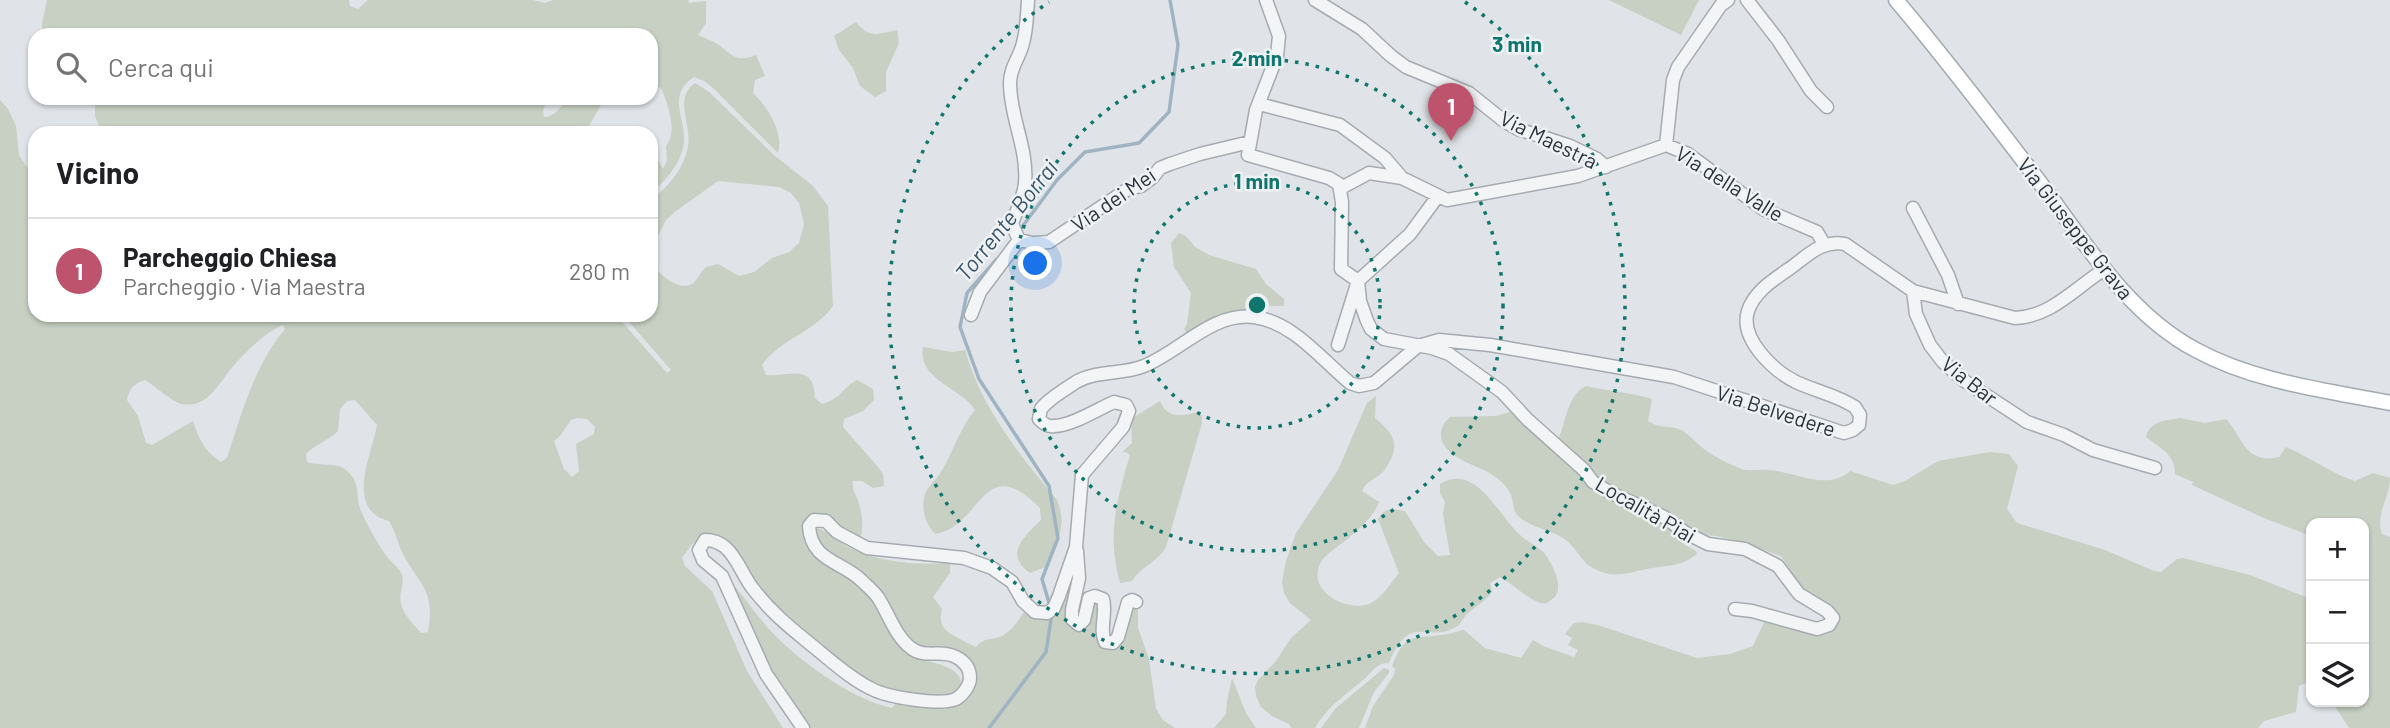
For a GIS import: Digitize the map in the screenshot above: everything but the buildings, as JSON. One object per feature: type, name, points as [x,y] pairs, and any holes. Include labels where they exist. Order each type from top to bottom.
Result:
[{"type":"main road","name":"Via Giuseppe Grava","points":[[1896,0],[2105,269],[2142,310],[2170,333],[2193,349],[2238,370],[2390,403]]},
{"type":"street","points":[[971,315],[980,292],[1017,237],[1012,224],[1025,186],[1025,161],[1009,80],[1015,59],[1023,47],[1028,0]]},
{"type":"street","points":[[1266,0],[1279,36],[1276,56],[1259,104],[1248,155],[1336,181],[1340,188],[1343,221],[1341,269],[1358,281],[1360,302],[1371,328],[1384,339],[1418,346]]},
{"type":"street","name":"Via Maestra","points":[[1315,0],[1362,29],[1406,67],[1469,93],[1518,130],[1570,146],[1597,159],[1606,167]]},
{"type":"street","points":[[1666,145],[1673,80],[1678,67],[1721,5],[1728,0]]},
{"type":"street","points":[[1747,0],[1811,90],[1827,107]]},
{"type":"street","points":[[1259,104],[1340,125],[1385,158],[1402,178]]},
{"type":"street","name":"Via dei Mei","points":[[1017,237],[1033,243],[1049,242],[1128,189],[1141,186],[1160,168],[1200,154],[1250,142]]},
{"type":"street","name":"Via della Valle","points":[[1438,196],[1447,200],[1472,197],[1578,176],[1666,145],[1688,154],[1763,209],[1817,232],[1824,244],[1845,244],[1913,291],[1958,304],[2015,318],[2027,317],[2049,309],[2105,269]]},
{"type":"street","points":[[1338,345],[1358,281],[1410,234],[1438,196],[1402,178],[1369,173],[1340,188]]},
{"type":"street","points":[[1913,208],[1948,275],[1958,304]]},
{"type":"street","name":"Via Belvedere","points":[[1418,346],[1440,340],[1490,345],[1674,377],[1844,433],[1859,425],[1860,415],[1855,407],[1795,381],[1779,371],[1759,351],[1747,325],[1747,312],[1757,294],[1824,244]]},
{"type":"street","name":"Via Bar","points":[[1913,291],[1916,314],[1930,345],[1943,362],[1966,382],[2027,422],[2064,435],[2093,450],[2155,468]]},
{"type":"street","points":[[1136,602],[1128,602],[1118,637],[1113,643],[1105,642],[1102,636],[1105,607],[1102,599],[1095,596],[1089,598],[1084,620],[1079,625],[1072,619],[1079,578],[1076,547],[1082,475],[1123,427],[1129,411],[1126,405],[1114,402],[1068,423],[1054,426],[1045,425],[1039,419],[1041,409],[1078,381],[1100,374],[1142,367],[1167,355],[1220,321],[1235,316],[1268,320],[1287,329],[1350,383],[1359,386],[1374,383],[1418,346]]},
{"type":"street","name":"Località Piai","points":[[1418,346],[1449,354],[1502,392],[1527,419],[1563,449],[1593,482],[1664,517],[1686,533],[1709,544],[1745,549],[1778,566],[1800,594],[1827,611],[1833,618],[1829,625],[1818,629],[1735,608]]},
{"type":"street","points":[[803,728],[766,674],[722,576],[703,560],[699,550],[705,540],[723,545],[737,562],[751,587],[774,615],[839,667],[873,690],[937,701],[956,699],[964,692],[970,680],[969,669],[949,653],[922,654],[911,649],[902,640],[877,596],[857,576],[831,563],[809,539],[808,526],[814,520],[826,522],[867,548],[964,558],[992,568],[1012,582],[1023,601],[1035,612],[1050,610],[1076,547]]},
{"type":"green space","points":[[47,0],[349,0],[350,6],[358,9],[368,0],[533,0],[545,3],[553,0],[688,0],[689,3],[706,1],[706,23],[698,35],[736,57],[756,55],[765,76],[755,80],[753,93],[764,105],[777,129],[778,153],[713,88],[694,77],[686,84],[679,99],[684,133],[680,158],[658,186],[658,160],[663,169],[672,126],[669,110],[661,88],[658,87],[658,28],[42,28]]},
{"type":"green space","points":[[1609,0],[1699,0],[1681,35]]},
{"type":"green space","points":[[856,22],[870,33],[897,30],[899,43],[886,72],[886,91],[875,97],[860,86],[834,36]]},
{"type":"green space","points":[[695,83],[709,92],[775,156],[812,185],[828,206],[833,306],[817,323],[778,348],[762,365],[766,375],[805,375],[814,387],[815,398],[822,404],[834,399],[857,380],[873,389],[874,400],[863,411],[844,419],[843,427],[883,474],[884,486],[873,488],[862,481],[853,481],[862,521],[859,544],[827,523],[805,530],[804,537],[864,588],[893,637],[905,651],[950,668],[961,680],[962,690],[947,697],[887,692],[831,663],[717,547],[699,541],[692,544],[682,558],[685,566],[712,591],[747,671],[783,728],[0,728],[0,100],[16,126],[19,155],[28,169],[28,322],[622,322],[667,373],[671,370],[629,322],[658,322],[658,271],[675,283],[687,286],[696,281],[706,267],[718,264],[739,276],[754,272],[772,258],[789,252],[799,243],[804,224],[799,203],[791,193],[779,187],[718,181],[666,220],[658,236],[658,194],[675,176],[688,146],[685,96]],"holes":[[[283,325],[285,329],[257,374],[227,458],[221,462],[207,450],[193,421],[152,445],[146,443],[138,416],[127,400],[135,385],[145,380],[178,403],[200,402],[214,391],[252,347],[270,332]],[[355,400],[377,425],[364,480],[367,505],[375,515],[389,521],[404,556],[425,591],[430,607],[428,632],[421,633],[403,609],[400,597],[402,575],[385,554],[366,522],[353,478],[340,466],[307,462],[306,454],[338,431],[340,409],[347,401]],[[587,419],[595,427],[594,434],[576,444],[579,471],[572,477],[564,469],[554,441],[571,420]]]},
{"type":"green space","points":[[95,105],[545,105],[544,117],[548,117],[562,105],[601,105],[589,126],[99,126],[95,116]]},
{"type":"green space","points":[[1179,233],[1209,255],[1256,269],[1266,284],[1284,299],[1284,306],[1267,306],[1260,314],[1239,312],[1222,315],[1188,334],[1184,329],[1191,293],[1174,267],[1171,243]]},
{"type":"green space","points":[[923,347],[952,352],[965,350],[991,411],[1015,448],[1057,500],[1062,519],[1061,527],[1045,567],[1030,573],[1022,566],[1017,552],[1023,539],[1041,520],[1040,508],[1021,492],[1006,486],[994,489],[984,496],[951,528],[935,534],[929,525],[924,511],[925,494],[941,472],[975,410],[927,368]]},
{"type":"green space","points":[[1586,386],[1652,399],[1648,421],[1683,431],[1708,452],[1745,470],[1778,471],[1821,480],[1841,477],[1850,471],[1893,485],[1905,481],[1938,461],[1990,452],[2009,454],[2018,466],[2007,509],[2017,523],[2105,550],[2154,571],[2161,572],[2177,559],[2183,558],[2250,575],[2306,597],[2306,683],[2299,686],[2296,712],[2264,721],[2258,728],[1365,728],[1373,706],[1394,675],[1395,669],[1392,666],[1397,655],[1405,643],[1416,638],[1464,630],[1485,648],[1521,658],[1533,640],[1574,657],[1578,650],[1568,645],[1572,638],[1565,634],[1574,623],[1583,622],[1697,658],[1730,654],[1753,646],[1765,620],[1831,627],[1839,620],[1838,613],[1802,588],[1781,556],[1742,542],[1702,535],[1604,486],[1558,440],[1571,403]]},
{"type":"green space","points":[[1376,396],[1375,418],[1392,436],[1393,452],[1383,471],[1362,491],[1379,502],[1374,511],[1360,528],[1320,564],[1318,579],[1326,594],[1342,603],[1361,606],[1369,604],[1382,595],[1399,573],[1378,519],[1386,511],[1405,511],[1424,542],[1438,556],[1450,555],[1443,514],[1445,502],[1440,493],[1440,484],[1453,479],[1464,480],[1485,493],[1518,533],[1544,553],[1555,573],[1558,591],[1548,602],[1541,603],[1500,577],[1490,583],[1492,592],[1467,614],[1458,626],[1446,631],[1412,633],[1397,647],[1389,663],[1374,669],[1342,697],[1315,728],[1291,728],[1289,724],[1261,707],[1255,687],[1291,638],[1311,620],[1290,603],[1284,593],[1282,582],[1286,561],[1296,533],[1338,470],[1367,403]]},
{"type":"green space","points":[[1160,401],[1166,411],[1175,415],[1197,412],[1202,416],[1202,423],[1166,547],[1132,581],[1120,583],[1114,550],[1115,519],[1130,455],[1122,452],[1132,443],[1131,419]]},
{"type":"green space","points":[[1513,411],[1584,473],[1676,529],[1685,545],[1697,554],[1673,565],[1608,574],[1585,562],[1566,540],[1523,520],[1516,514],[1508,489],[1496,477],[1451,453],[1441,437],[1442,428],[1450,417],[1496,416]]},
{"type":"green space","points":[[2180,418],[2205,423],[2226,419],[2246,448],[2259,457],[2279,457],[2286,447],[2355,481],[2373,473],[2390,478],[2380,526],[2382,534],[2390,537],[2390,728],[2349,728],[2335,707],[2369,707],[2369,518],[2306,518],[2306,534],[2192,485],[2193,482],[2175,474],[2170,456],[2146,437],[2151,427]]},
{"type":"green space","points":[[817,528],[850,548],[874,557],[912,563],[950,563],[950,573],[933,597],[942,609],[941,621],[944,628],[976,647],[1010,630],[1029,604],[1035,611],[1061,608],[1071,580],[1075,584],[1073,624],[1092,602],[1097,600],[1111,646],[1133,603],[1138,609],[1138,628],[1149,659],[1156,709],[1163,720],[1175,728],[801,728],[728,591],[728,578],[764,623],[794,653],[826,677],[876,704],[892,708],[897,702],[958,704],[967,698],[970,682],[957,662],[912,647],[852,566],[819,543],[814,530]]},
{"type":"green space","points":[[1384,668],[1389,670],[1389,673],[1374,692],[1359,728],[1321,728],[1336,708]]},
{"type":"green space","points":[[1232,678],[1246,713],[1256,728],[1214,728],[1226,714]]},
{"type":"waterway","name":"Torrente Borrai","points":[[1019,231],[1057,180],[1085,152],[1139,143],[1169,112],[1178,45],[1170,0]]},
{"type":"waterway","name":"Torrente Borrai","points":[[997,259],[967,293],[960,327],[979,379],[1049,486],[1058,538],[1042,579],[1050,606]]},
{"type":"waterway","name":"Torrente Borrai","points":[[989,728],[1046,652],[1052,613]]},
{"type":"place","name":"Parcheggio Chiesa","points":[[1451,141]]}]
